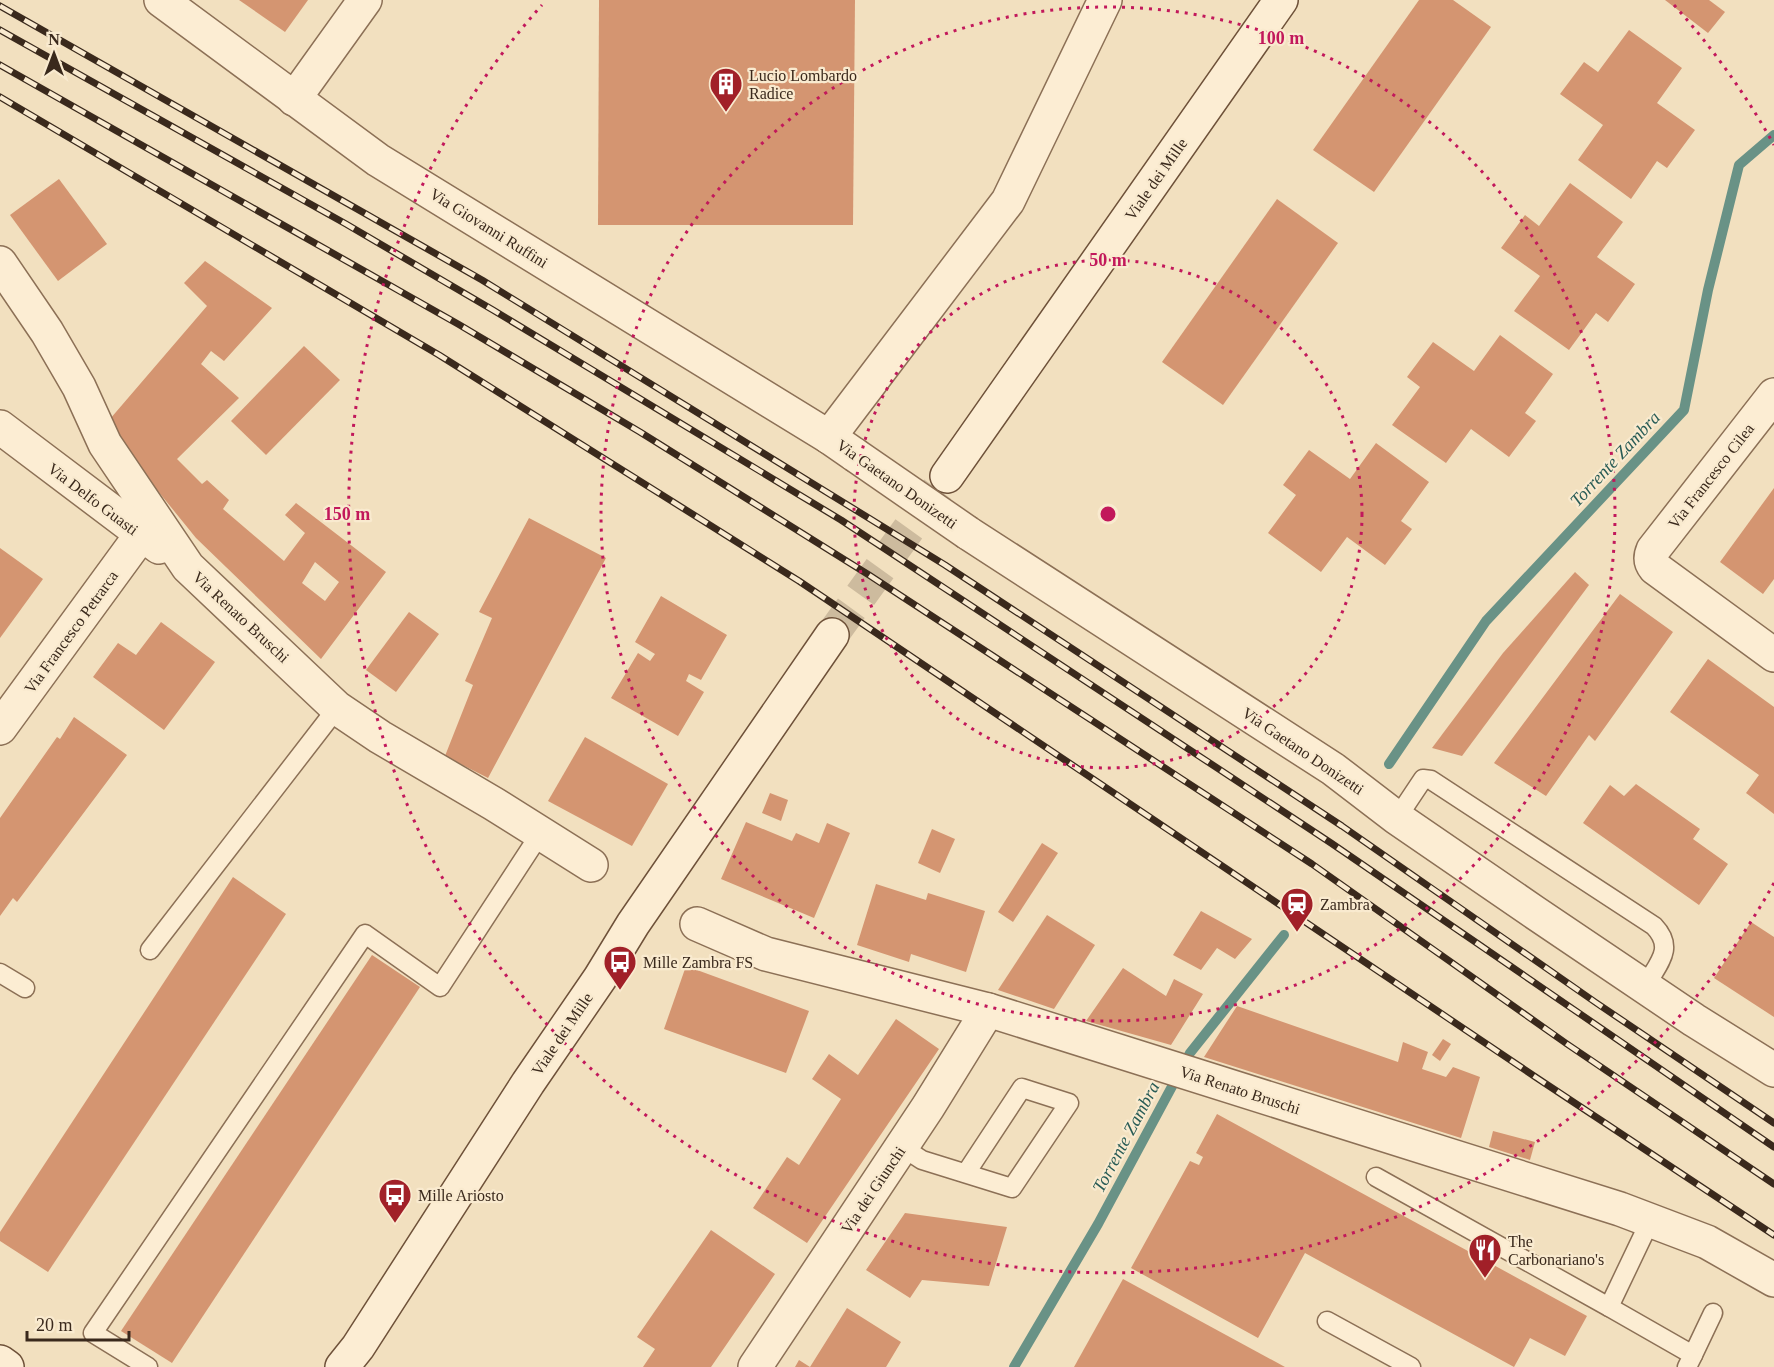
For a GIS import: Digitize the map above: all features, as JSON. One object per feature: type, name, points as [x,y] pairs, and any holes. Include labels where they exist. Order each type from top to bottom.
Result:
[{"type":"street","name":"Via Giovanni Ruffini","points":[[161,0],[378,160],[829,437]]},
{"type":"street","points":[[294,99],[365,0]]},
{"type":"street","points":[[829,437],[1008,201],[1105,0]]},
{"type":"street","name":"Viale dei Mille","points":[[946,476],[1281,0]]},
{"type":"street","name":"Via Renato Bruschi","points":[[0,263],[47,332],[79,387],[105,444],[188,567],[337,708],[380,737],[494,804],[591,865]]},
{"type":"street","name":"Via Francesco Cilea","points":[[1774,395],[1653,550],[1651,558],[1651,563],[1655,568],[1774,655]]},
{"type":"street","name":"Via Delfo Guasti","points":[[0,427],[141,536],[188,567]]},
{"type":"street","name":"Via Gaetano Donizetti","points":[[829,437],[968,533],[1333,769],[1397,818],[1645,987],[1774,1071]]},
{"type":"street","name":"Via Francesco Petrarca","points":[[0,728],[141,536]]},
{"type":"street","name":"Viale dei Mille","points":[[351,1360],[528,1083],[600,978],[633,924],[832,635]]},
{"type":"street","name":"Via Renato Bruschi","points":[[697,924],[766,954],[988,1010],[1620,1209],[1707,1242],[1774,1280]]},
{"type":"street","name":"Via dei Giunchi","points":[[755,1367],[902,1147],[988,1010]]},
{"type":"street","points":[[0,1362],[7,1367]]},
{"type":"lane","points":[[150,950],[337,708]]},
{"type":"lane","points":[[1397,818],[1416,786],[1423,779],[1431,780],[1654,926],[1662,934],[1665,951],[1645,987]]},
{"type":"lane","points":[[148,1367],[93,1333],[364,934],[440,987],[540,834]]},
{"type":"lane","points":[[0,973],[25,988]]},
{"type":"lane","points":[[902,1147],[922,1160],[1012,1188],[1069,1103],[1022,1088],[966,1173]]},
{"type":"lane","points":[[1376,1177],[1609,1307],[1690,1361],[1713,1313]]},
{"type":"lane","points":[[1609,1307],[1650,1221]]},
{"type":"lane","points":[[1327,1321],[1411,1367]]},
{"type":"building","points":[[239,0],[308,0],[285,32]]},
{"type":"building","name":"Lucio Lombardo Radice","points":[[599,0],[855,0],[853,225],[598,225]]},
{"type":"building","points":[[1419,0],[1453,0],[1491,27],[1374,192],[1313,150]]},
{"type":"building","points":[[1665,0],[1709,0],[1725,12],[1708,33]]},
{"type":"building","points":[[1629,30],[1682,68],[1657,103],[1695,130],[1667,168],[1657,161],[1631,199],[1578,160],[1603,125],[1560,94],[1584,62],[1598,72]]},
{"type":"building","points":[[59,179],[107,244],[58,281],[10,215]]},
{"type":"building","points":[[1570,183],[1623,222],[1597,257],[1635,284],[1608,322],[1596,313],[1569,350],[1514,311],[1540,276],[1501,248],[1525,215],[1539,226]]},
{"type":"building","points":[[1277,199],[1338,243],[1223,405],[1162,362]]},
{"type":"building","points":[[205,261],[272,308],[224,361],[211,351],[201,364],[239,398],[177,459],[202,484],[207,480],[229,500],[223,509],[284,561],[305,533],[285,515],[296,503],[386,572],[321,659],[196,538],[123,448],[110,419],[207,306],[184,283]],"holes":[[[315,562],[339,582],[325,601],[302,583]]]},
{"type":"building","points":[[1500,335],[1553,374],[1525,413],[1536,421],[1509,457],[1471,429],[1446,463],[1392,425],[1420,387],[1407,377],[1433,342],[1474,371]]},
{"type":"building","points":[[304,346],[340,380],[266,455],[231,421]]},
{"type":"building","points":[[1376,443],[1429,482],[1401,521],[1412,529],[1385,565],[1347,537],[1321,572],[1268,533],[1296,495],[1283,485],[1309,450],[1350,479]]},
{"type":"building","points":[[1774,488],[1774,579],[1763,594],[1720,562]]},
{"type":"building","points":[[529,518],[606,558],[488,778],[445,756],[473,685],[465,681],[492,618],[479,612]]},
{"type":"building","points":[[0,548],[43,579],[0,638]]},
{"type":"building","points":[[1575,572],[1589,585],[1462,756],[1432,748],[1503,653]]},
{"type":"building","points":[[1620,594],[1673,632],[1595,741],[1589,735],[1546,796],[1494,763]]},
{"type":"building","points":[[661,596],[727,635],[701,680],[689,674],[686,681],[704,692],[678,736],[611,698],[638,653],[650,661],[655,654],[635,642]]},
{"type":"building","points":[[409,612],[439,634],[396,692],[366,670]]},
{"type":"building","points":[[161,622],[215,662],[164,730],[93,677],[118,643],[136,655]]},
{"type":"building","points":[[1708,659],[1774,707],[1774,814],[1746,793],[1759,775],[1670,712]]},
{"type":"building","points":[[74,717],[127,755],[17,902],[13,898],[0,916],[0,818],[57,737],[60,739]]},
{"type":"building","points":[[585,737],[668,784],[632,846],[548,801]]},
{"type":"building","points":[[1636,784],[1700,829],[1693,839],[1728,864],[1699,905],[1583,823],[1610,785],[1624,796]]},
{"type":"building","points":[[770,793],[788,800],[781,821],[762,813]]},
{"type":"building","points":[[746,822],[792,841],[796,833],[819,843],[827,823],[850,833],[814,918],[721,879]]},
{"type":"building","points":[[932,829],[955,839],[940,873],[918,863]]},
{"type":"building","points":[[1042,843],[1058,853],[1013,922],[998,912]]},
{"type":"building","points":[[233,877],[286,914],[48,1272],[0,1241],[0,1232]]},
{"type":"building","points":[[876,884],[926,900],[928,893],[985,911],[966,972],[911,954],[909,962],[857,945]]},
{"type":"building","points":[[1201,911],[1252,939],[1235,959],[1217,948],[1201,970],[1173,955]]},
{"type":"building","points":[[1047,915],[1095,945],[1054,1009],[998,990]]},
{"type":"building","points":[[1751,922],[1774,937],[1774,1017],[1714,978]]},
{"type":"building","points":[[372,955],[420,987],[172,1363],[121,1331]]},
{"type":"building","points":[[686,966],[809,1011],[786,1073],[664,1029]]},
{"type":"building","points":[[1123,968],[1166,996],[1174,979],[1203,994],[1171,1045],[1086,1021]]},
{"type":"building","points":[[1237,1006],[1398,1062],[1403,1042],[1428,1052],[1422,1069],[1446,1077],[1453,1067],[1480,1077],[1461,1138],[1204,1057]]},
{"type":"building","points":[[896,1019],[939,1049],[807,1243],[753,1208],[787,1157],[799,1165],[841,1099],[812,1079],[829,1054],[858,1075]]},
{"type":"building","points":[[1443,1039],[1451,1044],[1440,1061],[1432,1055]]},
{"type":"building","points":[[1217,1114],[1587,1316],[1565,1356],[1530,1338],[1514,1367],[1305,1253],[1258,1338],[1131,1268],[1190,1161],[1199,1165],[1203,1157],[1196,1153]]},
{"type":"building","points":[[1493,1131],[1535,1142],[1530,1160],[1489,1147]]},
{"type":"building","points":[[905,1213],[1007,1227],[989,1286],[922,1280],[910,1298],[866,1270]]},
{"type":"building","points":[[711,1230],[775,1274],[711,1367],[643,1367],[655,1349],[637,1337]]},
{"type":"building","points":[[1123,1279],[1285,1367],[1074,1367]]},
{"type":"building","points":[[847,1308],[901,1342],[886,1367],[810,1367]]},
{"type":"building","points":[[799,1360],[810,1367],[795,1367]]},
{"type":"waterway","name":"Torrente Zambra","points":[[1389,764],[1486,621],[1684,410],[1708,290],[1739,165],[1774,135]]},
{"type":"waterway","name":"Torrente Zambra","points":[[1014,1367],[1098,1224],[1190,1053],[1284,935]]},
{"type":"tunnel","points":[[832,635],[947,476]]},
{"type":"railway","points":[[0,6],[482,280],[945,565],[1342,826],[1774,1123]]},
{"type":"railway","points":[[0,30],[346,224],[841,520],[1331,843],[1774,1147]]},
{"type":"railway","points":[[0,65],[458,324],[640,432],[869,575],[1312,864],[1567,1044],[1774,1184]]},
{"type":"railway","points":[[0,97],[439,355],[799,581],[1774,1235]]},
{"type":"place","name":"Lucio Lombardo Radice","points":[[726,113]]},
{"type":"place","name":"Zambra","points":[[1297,933]]},
{"type":"place","name":"Mille Zambra FS","points":[[620,991]]},
{"type":"place","name":"Mille Ariosto","points":[[395,1224]]},
{"type":"place","name":"The Carbonariano's","points":[[1485,1279]]}]
